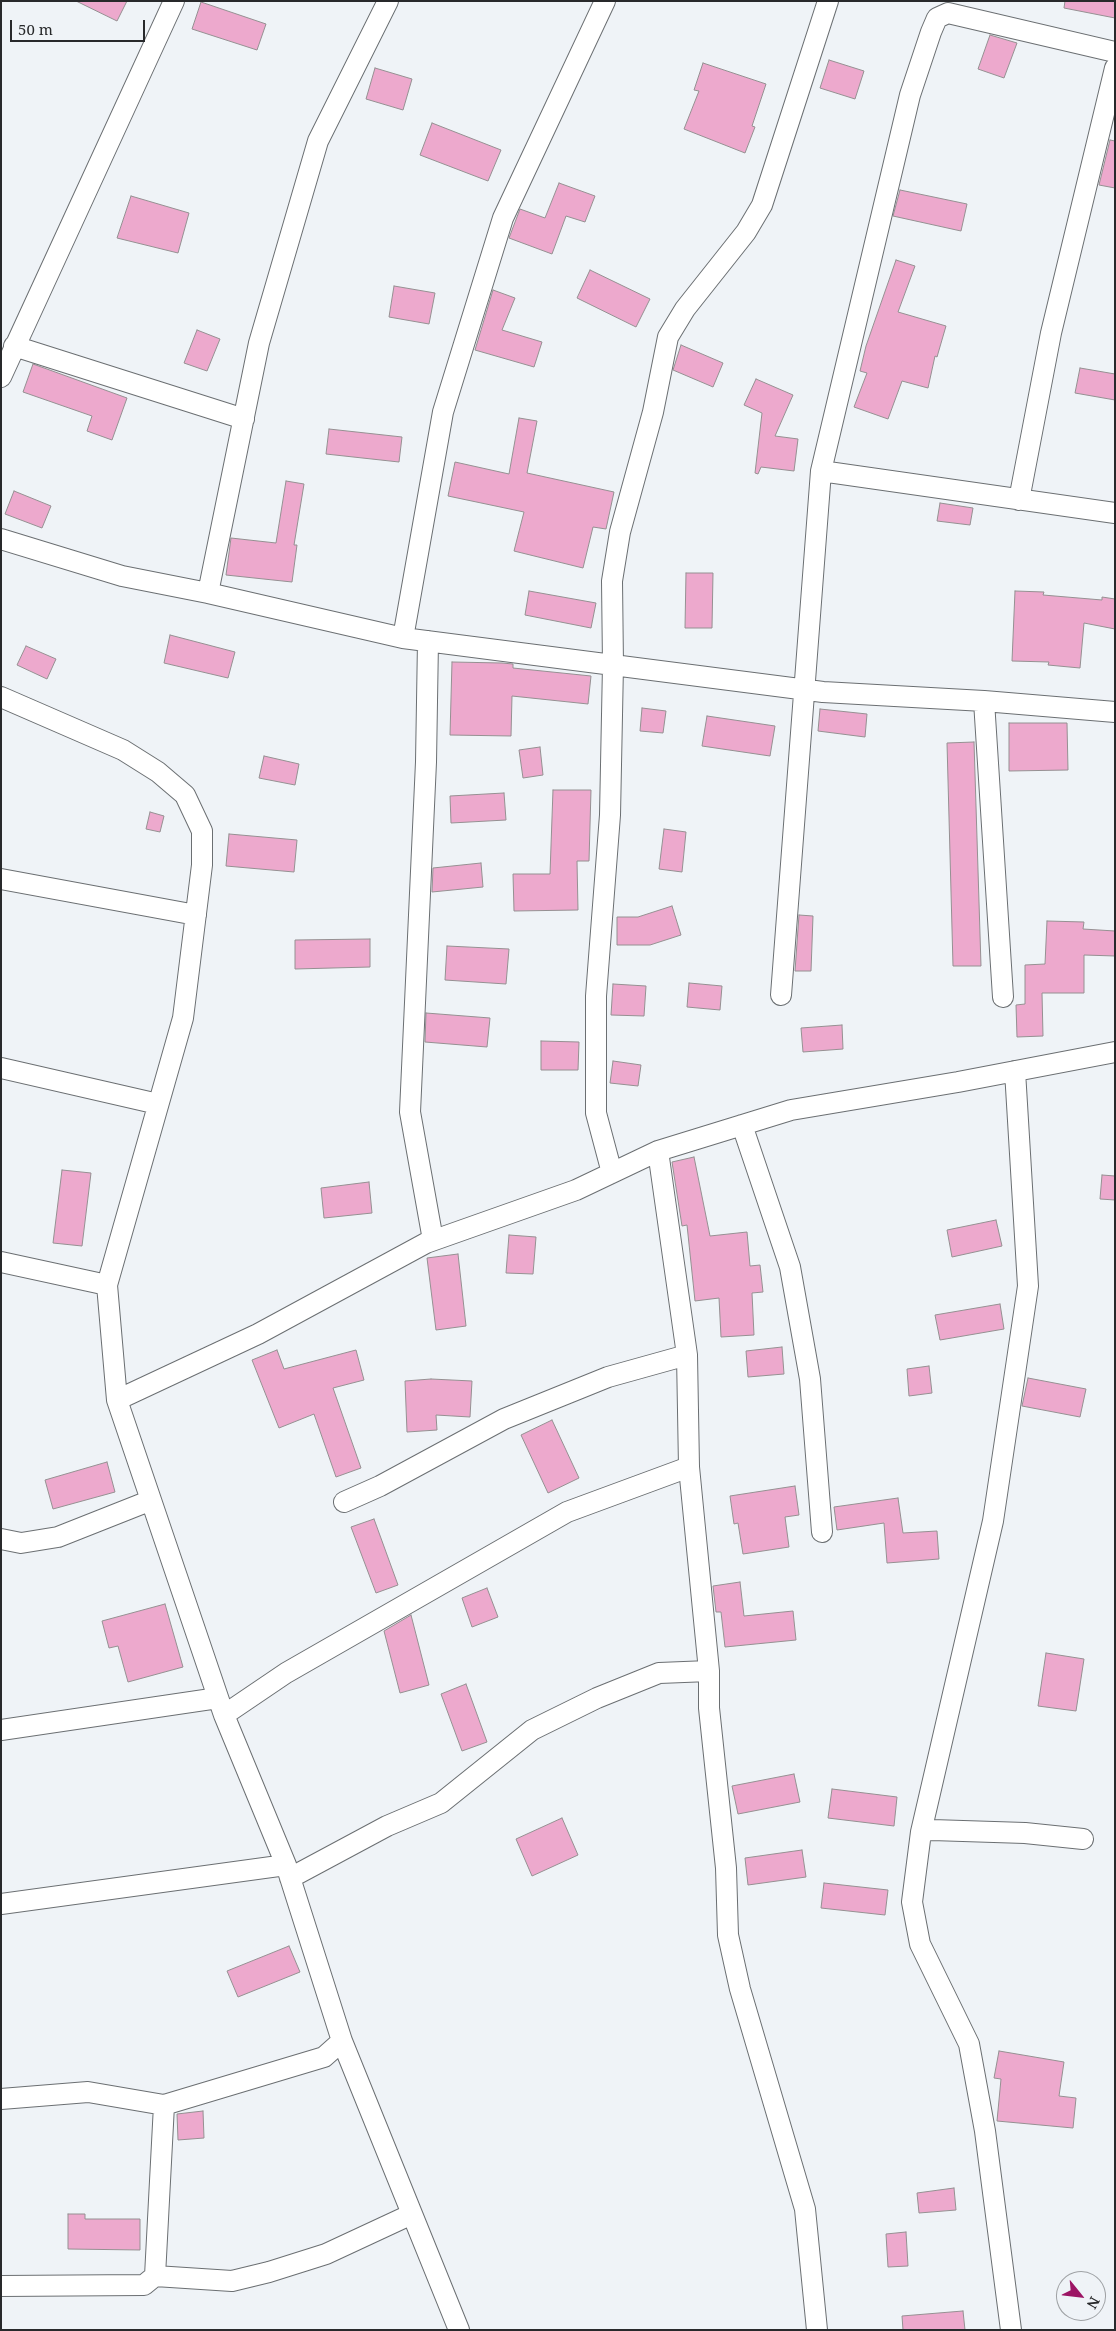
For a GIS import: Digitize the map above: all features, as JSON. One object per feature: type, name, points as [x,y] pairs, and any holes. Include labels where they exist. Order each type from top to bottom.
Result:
[{"type":"street","points":[[1,377],[174,1]]},
{"type":"street","points":[[208,593],[259,343],[318,140],[388,1]]},
{"type":"street","points":[[403,638],[442,412],[503,218],[605,1]]},
{"type":"street","points":[[612,1173],[596,1113],[596,996],[610,815],[613,665],[612,581],[619,542],[653,412],[668,337],[684,309],[746,232],[762,206],[828,1]]},
{"type":"street","points":[[781,994],[821,471],[910,95],[937,18],[948,14],[970,18],[1115,52]]},
{"type":"street","points":[[1019,500],[1051,333],[1115,68]]},
{"type":"street","points":[[14,346],[244,419]]},
{"type":"street","points":[[821,471],[1115,513]]},
{"type":"street","points":[[1,539],[122,576],[208,593],[403,638],[803,690],[984,701],[1115,712]]},
{"type":"street","points":[[428,641],[426,762],[410,1112],[433,1240]]},
{"type":"street","points":[[1,697],[123,750],[158,772],[185,795],[202,831],[202,865],[183,1018],[107,1285],[116,1400],[221,1707],[288,1872],[342,2041],[458,2330]]},
{"type":"street","points":[[984,701],[1003,997]]},
{"type":"street","points":[[1,879],[196,914]]},
{"type":"street","points":[[116,1400],[258,1334],[433,1240],[576,1190],[658,1151],[791,1110],[1115,1052]]},
{"type":"street","points":[[1,1068],[158,1104]]},
{"type":"street","points":[[1011,2330],[985,2131],[969,2044],[920,1944],[912,1902],[920,1832],[993,1521],[1028,1286],[1015,1071]]},
{"type":"street","points":[[742,1125],[790,1267],[810,1379],[822,1532]]},
{"type":"street","points":[[658,1151],[687,1355],[689,1467],[709,1671],[709,1708],[726,1868],[728,1935],[740,1989],[805,2209],[817,2330]]},
{"type":"street","points":[[1,1262],[107,1285]]},
{"type":"street","points":[[344,1502],[380,1486],[504,1419],[608,1377],[687,1355]]},
{"type":"street","points":[[1,1730],[221,1707],[286,1674],[567,1512],[689,1467]]},
{"type":"street","points":[[1,1539],[21,1542],[58,1537],[150,1501]]},
{"type":"street","points":[[1,1904],[288,1872],[387,1826],[441,1804],[532,1730],[588,1702],[660,1673],[709,1671]]},
{"type":"street","points":[[920,1832],[932,1830],[1025,1833],[1084,1839]]},
{"type":"street","points":[[1,2098],[88,2092],[164,2105],[324,2057],[342,2041]]},
{"type":"street","points":[[155,2276],[164,2105]]},
{"type":"street","points":[[1,2286],[144,2285],[155,2276],[232,2281],[260,2275],[326,2254],[412,2214]]},
{"type":"building","points":[[76,1],[127,1],[117,21]]},
{"type":"building","points":[[1065,1],[1115,1],[1115,18],[1064,8]]},
{"type":"building","points":[[201,2],[266,24],[257,50],[192,29]]},
{"type":"building","points":[[990,35],[1017,43],[1004,78],[978,69]]},
{"type":"building","points":[[829,60],[864,71],[855,99],[820,88]]},
{"type":"building","points":[[703,63],[766,84],[752,126],[755,127],[745,153],[684,129],[699,91],[694,90]]},
{"type":"building","points":[[375,68],[412,79],[403,110],[366,99]]},
{"type":"building","points":[[432,123],[501,150],[488,181],[420,155]]},
{"type":"building","points":[[1110,140],[1115,141],[1115,188],[1099,185]]},
{"type":"building","points":[[559,183],[595,196],[585,222],[566,216],[552,254],[509,238],[520,209],[545,218]]},
{"type":"building","points":[[900,190],[967,204],[961,231],[893,216]]},
{"type":"building","points":[[131,196],[189,213],[178,253],[117,238]]},
{"type":"building","points":[[896,260],[915,266],[898,312],[946,326],[937,357],[935,356],[928,388],[902,381],[888,419],[854,407],[867,373],[860,371],[866,346]]},
{"type":"building","points":[[590,270],[650,299],[636,327],[577,298]]},
{"type":"building","points":[[394,286],[435,293],[429,324],[389,317]]},
{"type":"building","points":[[493,290],[515,298],[502,330],[542,342],[534,367],[475,350]]},
{"type":"building","points":[[197,330],[220,339],[207,371],[184,363]]},
{"type":"building","points":[[681,345],[723,363],[713,387],[673,370]]},
{"type":"building","points":[[33,364],[127,398],[112,440],[87,431],[92,416],[23,392]]},
{"type":"building","points":[[1080,368],[1115,374],[1115,400],[1075,393]]},
{"type":"building","points":[[756,379],[793,395],[775,436],[798,439],[794,471],[761,467],[758,474],[755,473],[762,413],[744,405]]},
{"type":"building","points":[[519,418],[537,421],[527,473],[614,492],[606,529],[593,527],[583,568],[514,551],[524,512],[448,496],[455,462],[509,474]]},
{"type":"building","points":[[329,429],[402,437],[399,462],[326,454]]},
{"type":"building","points":[[286,481],[304,484],[294,545],[297,545],[292,582],[226,575],[231,538],[276,543]]},
{"type":"building","points":[[14,491],[51,506],[42,528],[5,514]]},
{"type":"building","points":[[940,503],[973,508],[970,525],[937,521]]},
{"type":"building","points":[[686,573],[713,573],[712,628],[685,628]]},
{"type":"building","points":[[529,591],[596,603],[591,628],[525,615]]},
{"type":"building","points":[[1015,591],[1044,592],[1043,595],[1102,600],[1102,597],[1115,599],[1115,629],[1084,623],[1080,668],[1048,665],[1049,662],[1012,661]]},
{"type":"building","points":[[170,635],[235,652],[228,678],[164,663]]},
{"type":"building","points":[[26,646],[56,659],[47,679],[17,665]]},
{"type":"building","points":[[452,662],[513,664],[513,668],[591,676],[588,704],[512,696],[511,736],[450,735]]},
{"type":"building","points":[[642,708],[666,711],[663,733],[640,731]]},
{"type":"building","points":[[820,709],[867,714],[865,737],[818,731]]},
{"type":"building","points":[[707,716],[775,726],[770,756],[702,746]]},
{"type":"building","points":[[1009,723],[1067,723],[1068,770],[1009,771]]},
{"type":"building","points":[[974,742],[981,966],[953,966],[947,743]]},
{"type":"building","points":[[540,747],[543,775],[523,778],[519,750]]},
{"type":"building","points":[[264,756],[299,764],[295,785],[259,778]]},
{"type":"building","points":[[553,790],[591,790],[589,861],[577,861],[578,910],[514,911],[513,874],[550,874]]},
{"type":"building","points":[[504,793],[506,820],[451,823],[450,796]]},
{"type":"building","points":[[150,812],[164,816],[160,832],[146,829]]},
{"type":"building","points":[[664,829],[686,832],[682,872],[659,869]]},
{"type":"building","points":[[229,834],[297,840],[294,872],[226,866]]},
{"type":"building","points":[[481,863],[483,887],[432,892],[433,868]]},
{"type":"building","points":[[672,906],[681,935],[650,945],[617,945],[617,917],[638,917]]},
{"type":"building","points":[[799,915],[813,916],[811,971],[795,971]]},
{"type":"building","points":[[1047,921],[1084,922],[1083,929],[1115,931],[1115,956],[1084,955],[1084,993],[1042,993],[1043,1036],[1017,1037],[1016,1005],[1025,1004],[1025,965],[1045,964]]},
{"type":"building","points":[[370,939],[370,967],[295,969],[295,940]]},
{"type":"building","points":[[447,946],[509,949],[506,984],[445,980]]},
{"type":"building","points":[[689,983],[722,986],[720,1010],[687,1007]]},
{"type":"building","points":[[613,984],[646,986],[644,1016],[611,1015]]},
{"type":"building","points":[[426,1013],[490,1018],[487,1047],[425,1042]]},
{"type":"building","points":[[842,1025],[843,1049],[803,1052],[801,1028]]},
{"type":"building","points":[[541,1041],[579,1042],[578,1070],[541,1070]]},
{"type":"building","points":[[613,1061],[641,1065],[638,1086],[610,1083]]},
{"type":"building","points":[[694,1157],[710,1236],[747,1232],[750,1266],[760,1265],[763,1292],[752,1293],[754,1335],[721,1337],[719,1298],[695,1301],[687,1225],[682,1226],[672,1162]]},
{"type":"building","points":[[62,1170],[91,1173],[82,1246],[53,1243]]},
{"type":"building","points":[[1102,1175],[1115,1176],[1115,1200],[1100,1199]]},
{"type":"building","points":[[369,1182],[372,1213],[324,1218],[321,1188]]},
{"type":"building","points":[[996,1220],[1002,1246],[952,1257],[947,1230]]},
{"type":"building","points":[[509,1235],[536,1237],[533,1274],[506,1273]]},
{"type":"building","points":[[458,1254],[466,1326],[436,1330],[427,1258]]},
{"type":"building","points":[[1000,1304],[1004,1329],[940,1340],[935,1315]]},
{"type":"building","points":[[782,1347],[784,1374],[748,1377],[746,1351]]},
{"type":"building","points":[[277,1350],[284,1369],[356,1350],[364,1380],[333,1388],[361,1468],[336,1477],[314,1414],[279,1428],[252,1360]]},
{"type":"building","points":[[929,1366],[932,1393],[909,1396],[907,1369]]},
{"type":"building","points":[[1028,1378],[1086,1389],[1080,1417],[1022,1406]]},
{"type":"building","points":[[431,1379],[472,1381],[470,1417],[436,1415],[437,1430],[407,1432],[405,1381]]},
{"type":"building","points":[[552,1420],[579,1478],[548,1493],[521,1435]]},
{"type":"building","points":[[107,1462],[115,1492],[53,1509],[45,1480]]},
{"type":"building","points":[[795,1486],[799,1515],[785,1517],[789,1547],[743,1554],[738,1523],[734,1524],[730,1496]]},
{"type":"building","points":[[898,1498],[903,1533],[937,1531],[939,1559],[887,1563],[884,1523],[837,1530],[834,1507]]},
{"type":"building","points":[[374,1519],[398,1585],[376,1593],[351,1527]]},
{"type":"building","points":[[740,1582],[744,1616],[793,1611],[796,1640],[725,1647],[721,1612],[716,1612],[713,1586]]},
{"type":"building","points":[[487,1588],[498,1617],[472,1627],[462,1598]]},
{"type":"building","points":[[165,1604],[183,1667],[128,1682],[118,1646],[109,1648],[102,1621]]},
{"type":"building","points":[[411,1615],[429,1685],[400,1693],[384,1631]]},
{"type":"building","points":[[1046,1653],[1084,1659],[1076,1711],[1038,1706]]},
{"type":"building","points":[[466,1684],[487,1742],[462,1751],[441,1694]]},
{"type":"building","points":[[794,1774],[800,1802],[738,1814],[732,1786]]},
{"type":"building","points":[[832,1789],[897,1797],[894,1826],[828,1818]]},
{"type":"building","points":[[562,1818],[578,1855],[532,1876],[516,1839]]},
{"type":"building","points":[[802,1850],[806,1877],[748,1885],[745,1858]]},
{"type":"building","points":[[824,1883],[888,1890],[885,1915],[821,1908]]},
{"type":"building","points":[[289,1946],[300,1972],[238,1997],[227,1971]]},
{"type":"building","points":[[999,2051],[1064,2062],[1059,2096],[1076,2098],[1073,2128],[997,2121],[1001,2079],[994,2078]]},
{"type":"building","points":[[203,2111],[204,2138],[178,2140],[177,2114]]},
{"type":"building","points":[[954,2188],[956,2210],[919,2213],[917,2193]]},
{"type":"building","points":[[68,2214],[85,2214],[85,2219],[140,2219],[140,2250],[68,2249]]},
{"type":"building","points":[[906,2232],[908,2266],[888,2267],[886,2234]]},
{"type":"building","points":[[963,2311],[965,2330],[903,2330],[902,2316]]}]
